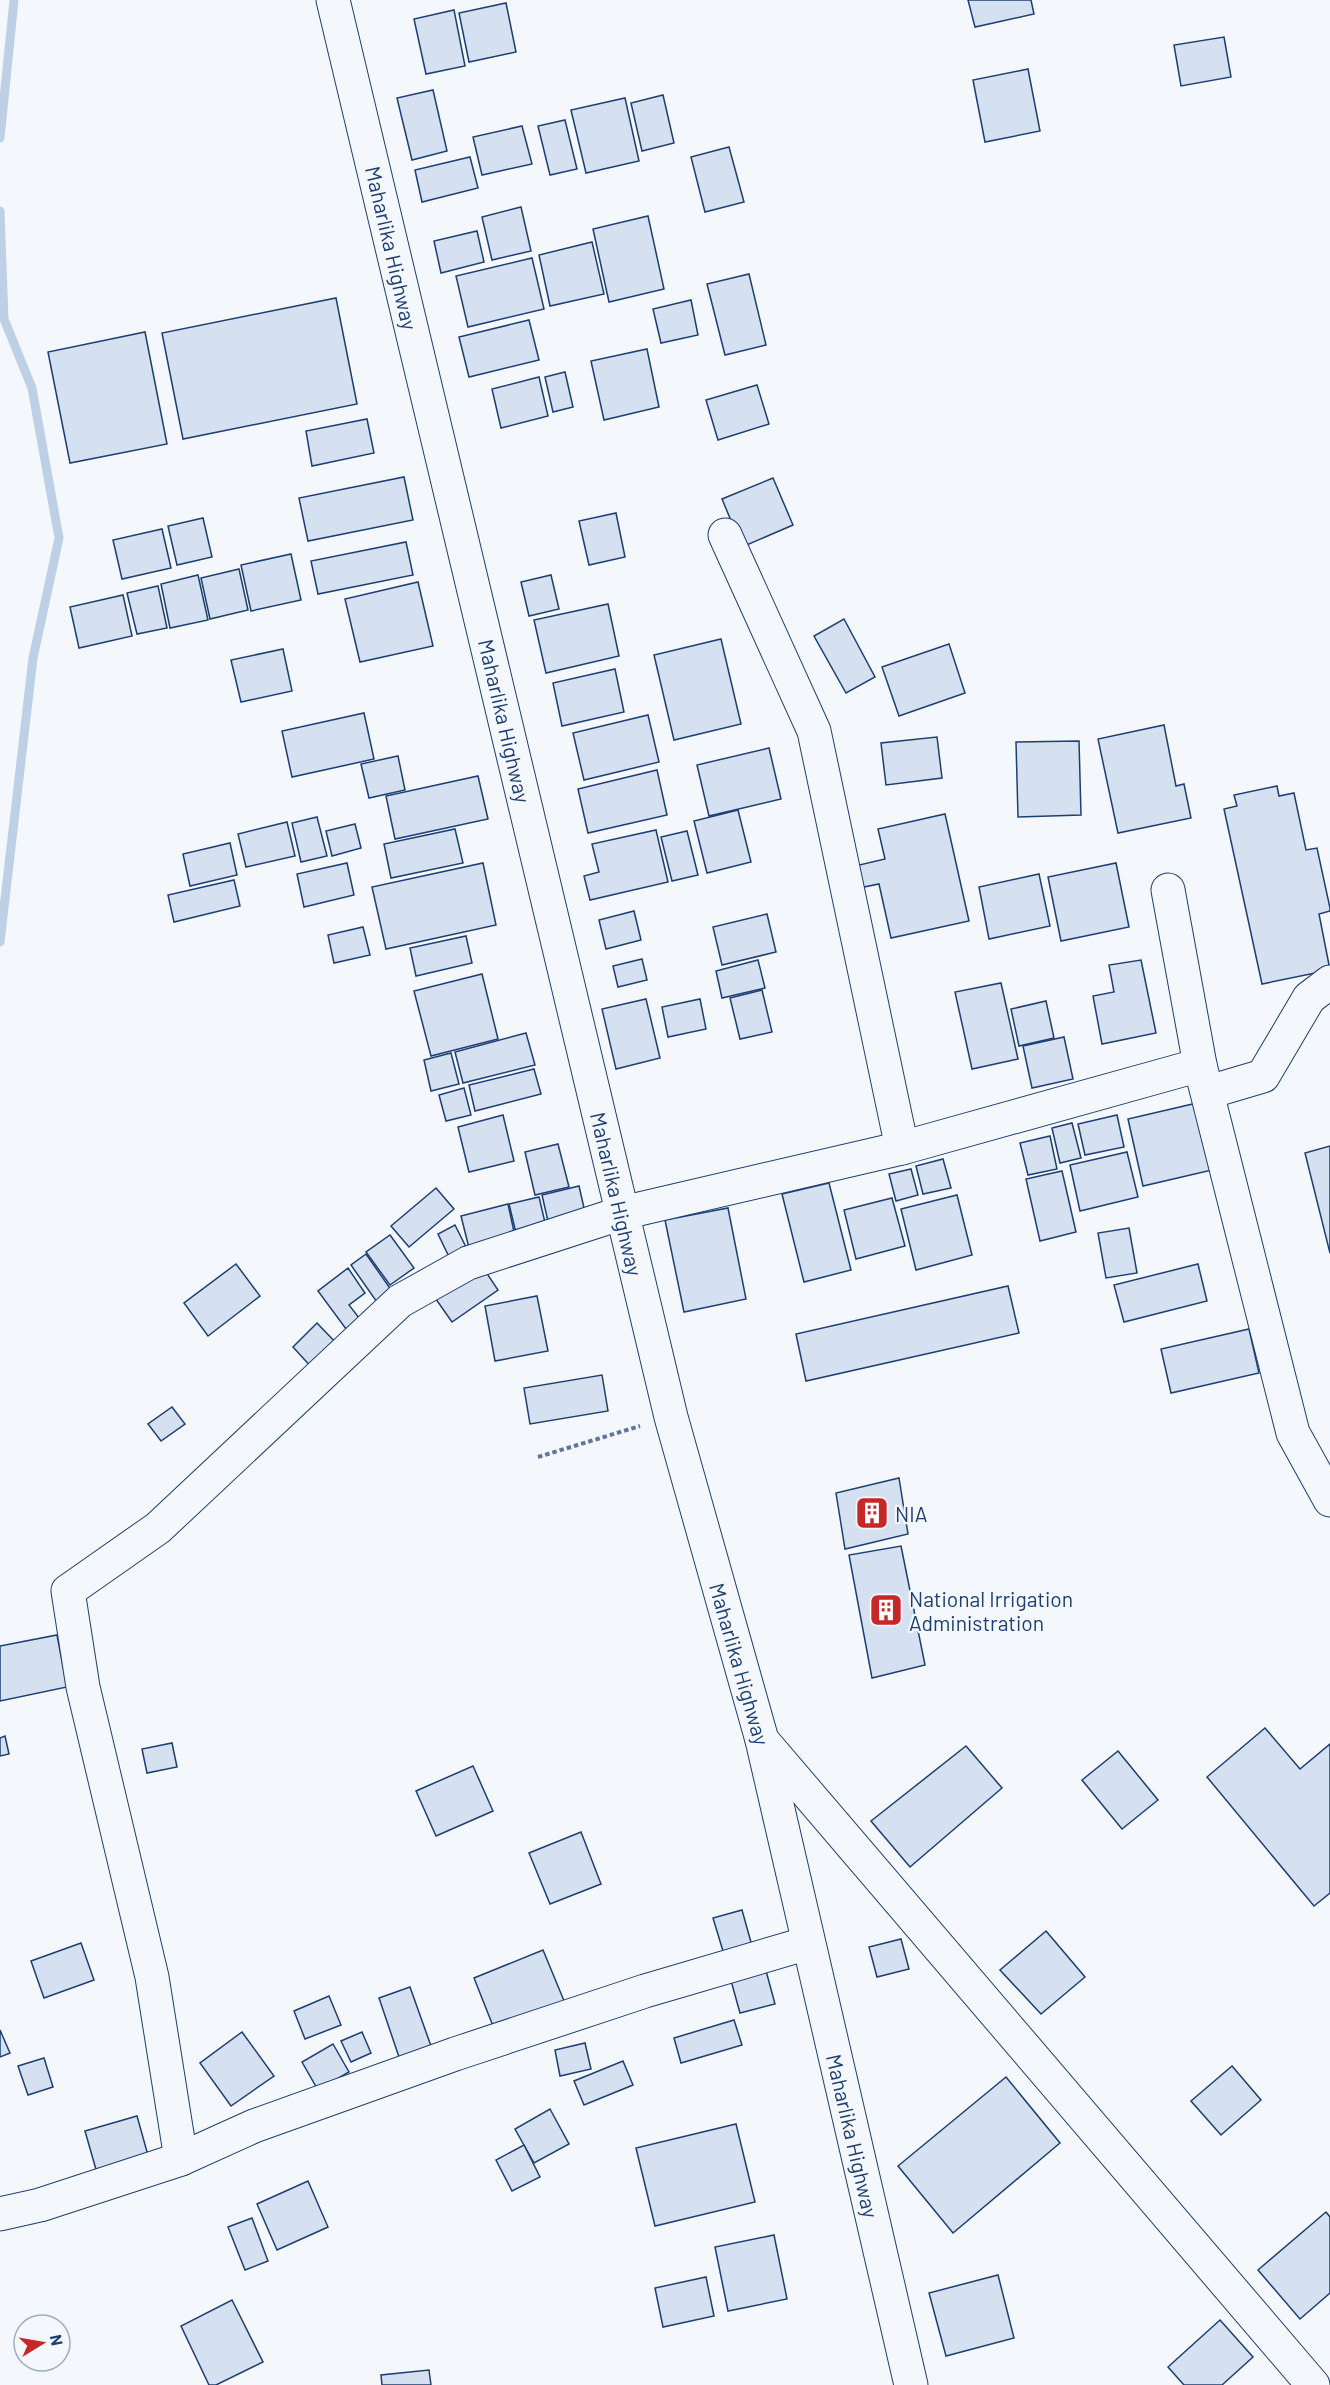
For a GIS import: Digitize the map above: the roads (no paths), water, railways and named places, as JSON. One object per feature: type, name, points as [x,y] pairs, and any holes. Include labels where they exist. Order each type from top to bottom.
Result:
[{"type":"main road","name":"Maharlika Highway","points":[[333,0],[670,1417],[762,1740],[911,2385]]},
{"type":"main road","points":[[725,535],[814,731],[902,1148]]},
{"type":"main road","points":[[1168,890],[1204,1078],[1293,1433],[1330,1500]]},
{"type":"main road","points":[[181,2159],[152,1977],[83,1687],[68,1592],[158,1528],[400,1301],[468,1263],[622,1213],[1204,1078],[1263,1076],[1309,998],[1330,982]]},
{"type":"main road","points":[[762,1740],[1313,2385]]},
{"type":"main road","points":[[0,2214],[40,2205],[181,2159],[254,2126],[455,2054],[645,1991],[808,1943]]},
{"type":"waterway","points":[[0,138],[14,0]]},
{"type":"waterway","points":[[0,211],[4,319],[32,388],[59,538],[33,658],[0,942]]},
{"type":"place","name":"NIA","points":[[872,1513]]},
{"type":"place","name":"National Irrigation Administration","points":[[886,1610]]}]
